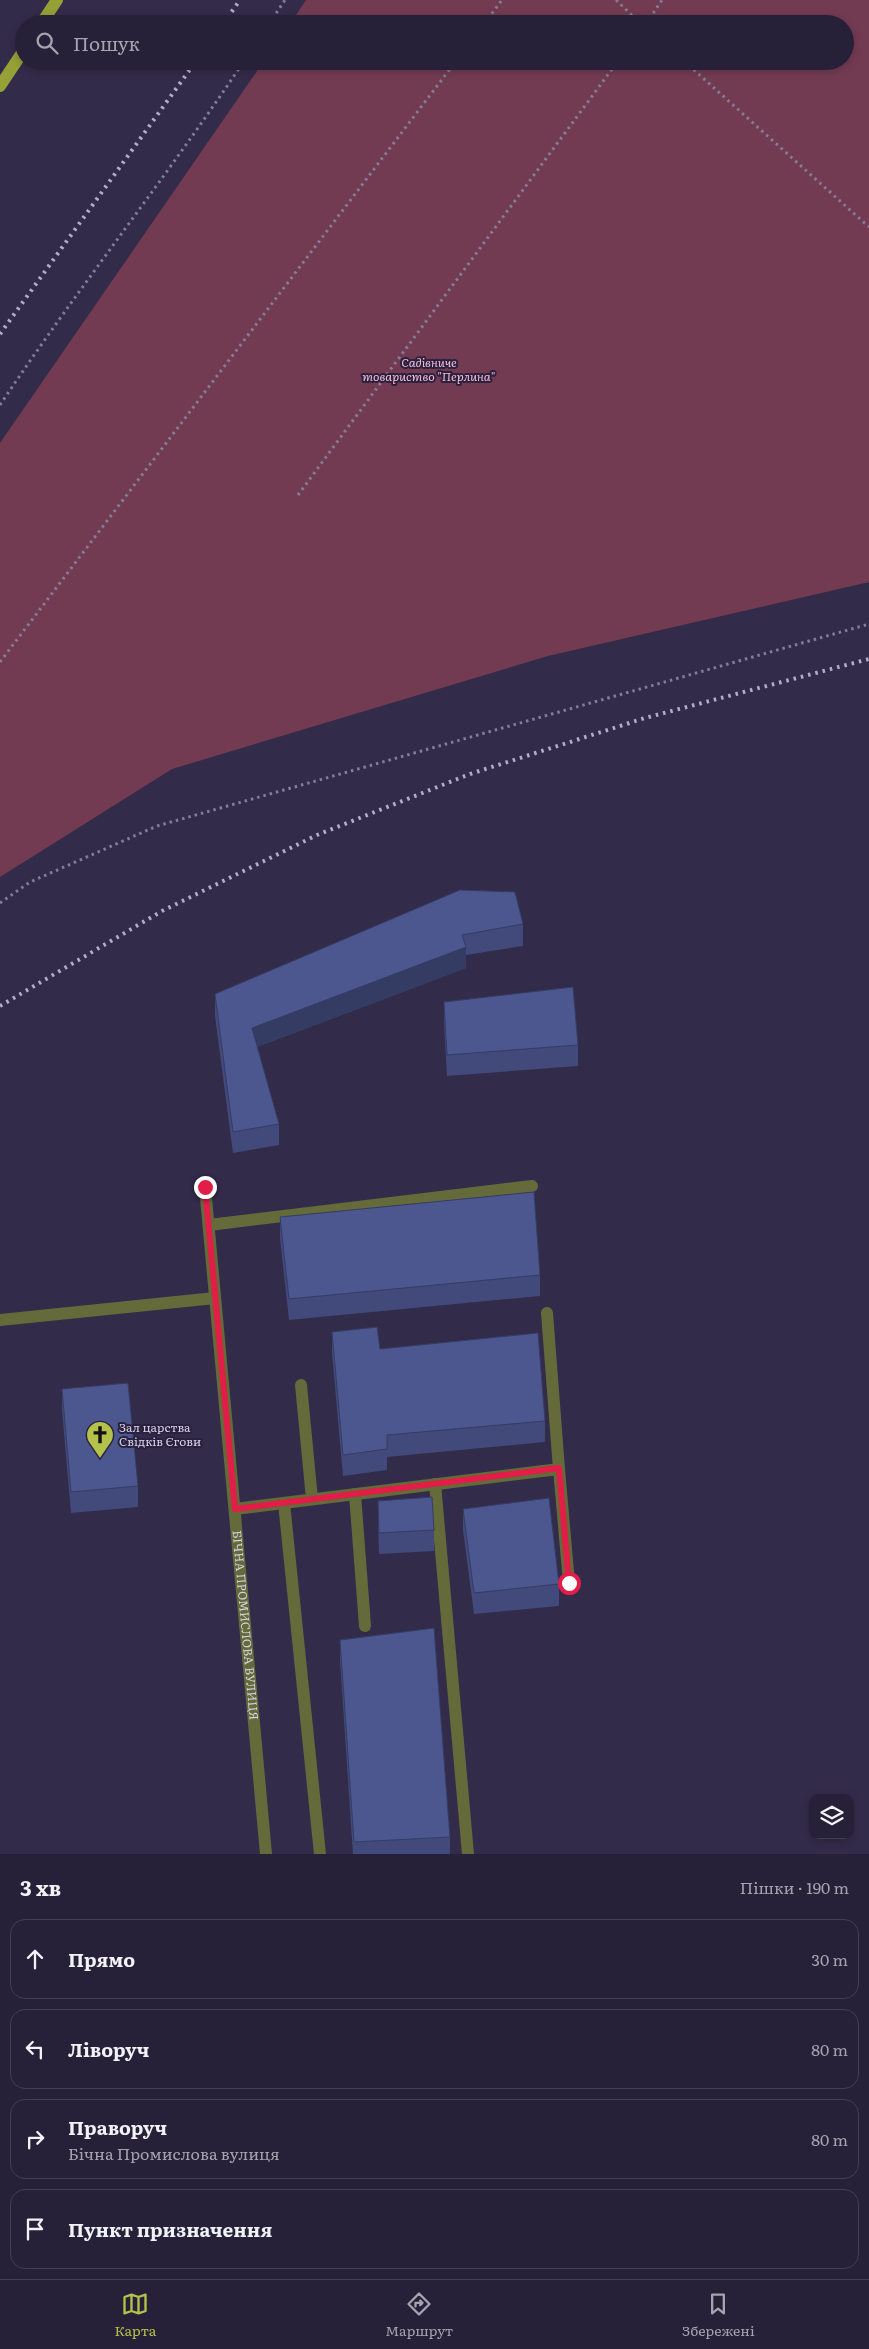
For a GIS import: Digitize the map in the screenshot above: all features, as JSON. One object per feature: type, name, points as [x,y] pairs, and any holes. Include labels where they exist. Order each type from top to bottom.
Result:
[{"type":"main road","points":[[47,15],[57,0]]},
{"type":"main road","points":[[0,86],[15,64]]},
{"type":"lane","points":[[208,1225],[532,1186]]},
{"type":"lane","name":"БІЧНА ПРОМИСЛОВА ВУЛИЦЯ","points":[[205,1187],[266,1854]]},
{"type":"lane","points":[[0,1320],[215,1298]]},
{"type":"lane","points":[[547,1313],[569,1583]]},
{"type":"lane","points":[[301,1386],[312,1500]]},
{"type":"lane","points":[[235,1509],[559,1468]]},
{"type":"lane","points":[[435,1484],[468,1854]]},
{"type":"lane","points":[[355,1494],[365,1626]]},
{"type":"lane","points":[[284,1503],[320,1854]]},
{"type":"path","points":[[275,15],[285,0]]},
{"type":"path","points":[[491,15],[502,0]]},
{"type":"path","points":[[616,0],[632,15]]},
{"type":"path","points":[[652,15],[662,0]]},
{"type":"path","points":[[0,405],[54,325],[209,114],[238,70]]},
{"type":"path","points":[[0,662],[449,70]]},
{"type":"path","points":[[298,494],[611,70]]},
{"type":"path","points":[[694,70],[869,227]]},
{"type":"path","points":[[0,904],[30,882],[157,826],[869,624]]},
{"type":"green space","name":"Садівниче товариство \"Перлина\"","points":[[306,0],[869,0],[869,582],[548,656],[172,769],[0,877],[0,443],[258,70],[854,70],[854,15],[296,15]]},
{"type":"building","points":[[460,890],[515,892],[523,924],[462,935],[466,947],[252,1028],[279,1124],[233,1132],[215,994]]},
{"type":"building","points":[[573,987],[578,1045],[447,1055],[444,1002]]},
{"type":"building","points":[[534,1192],[540,1275],[289,1299],[280,1217]]},
{"type":"building","points":[[377,1327],[380,1349],[538,1333],[545,1421],[387,1435],[387,1449],[343,1455],[332,1332]]},
{"type":"building","name":"Зал царства Свідків Єгови","points":[[128,1383],[138,1486],[71,1492],[62,1389]]},
{"type":"building","points":[[432,1497],[434,1530],[379,1533],[378,1501]]},
{"type":"building","points":[[549,1498],[559,1584],[474,1593],[463,1509]]},
{"type":"building","points":[[434,1628],[450,1837],[354,1842],[340,1640]]},
{"type":"railway","points":[[229,15],[240,0]]},
{"type":"railway","points":[[0,334],[190,70]]},
{"type":"railway","points":[[0,1006],[162,911],[317,835],[470,774],[645,718],[869,659]]},
{"type":"place","name":"Зал царства Свідків Єгови","points":[[100,1459]]},
{"type":"route","points":[[205,1187],[235,1509],[559,1468],[569,1583]]}]
